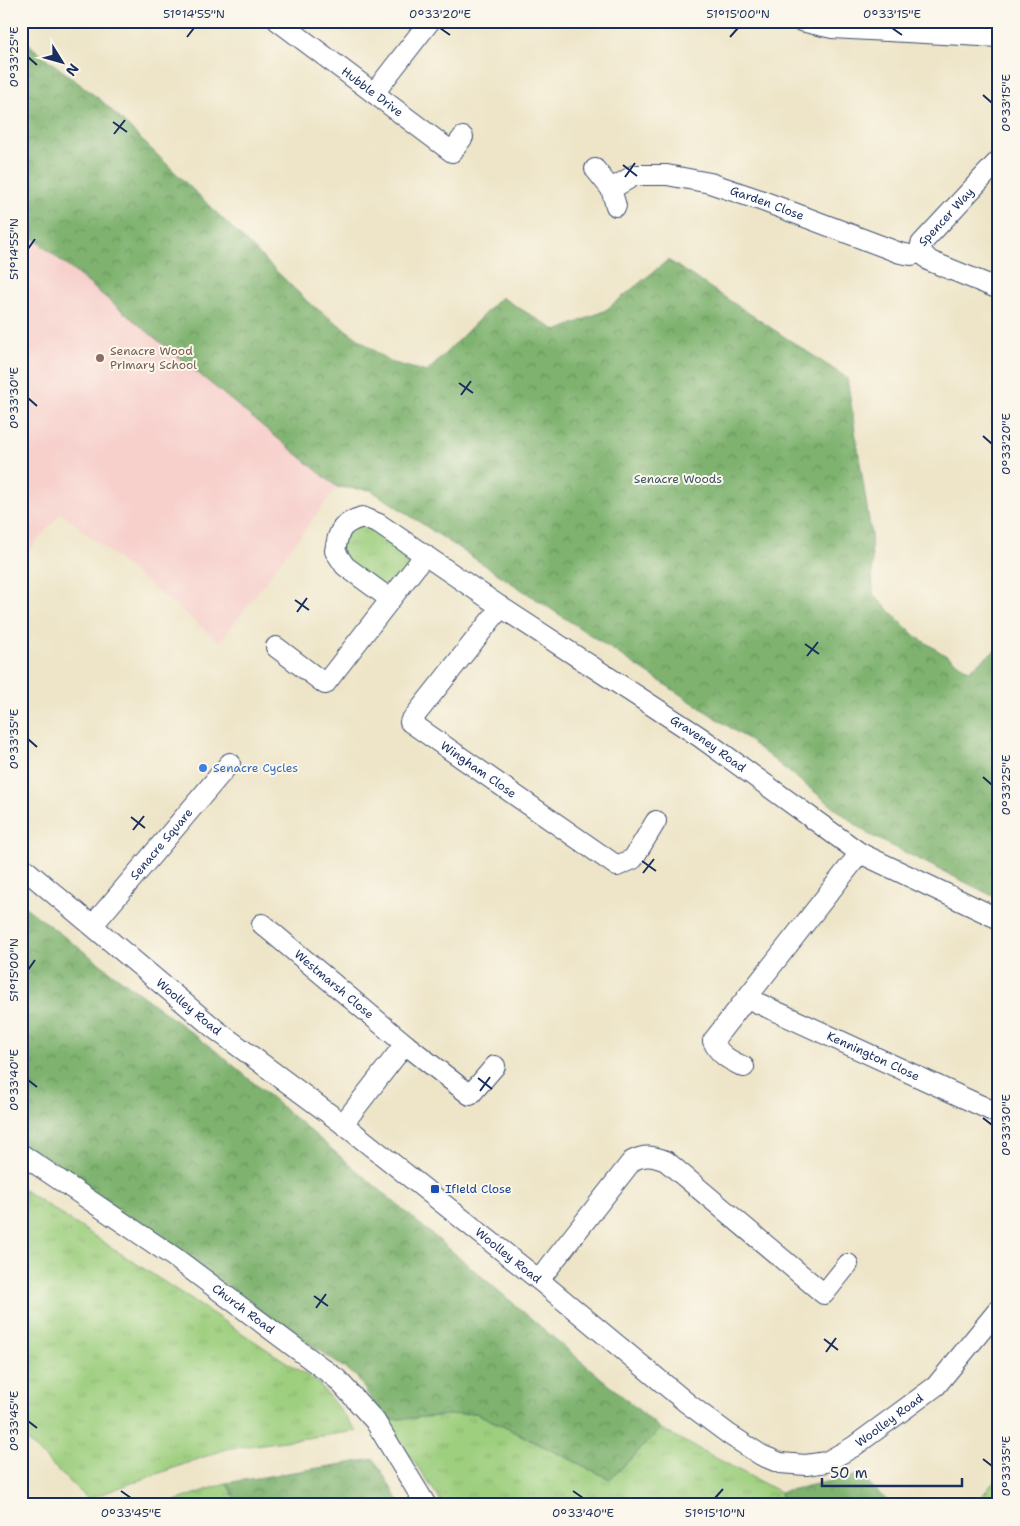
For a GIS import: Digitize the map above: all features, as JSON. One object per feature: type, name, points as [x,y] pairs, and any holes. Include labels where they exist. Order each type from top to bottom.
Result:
[{"type":"street","name":"Hubble Drive","points":[[278,21],[452,152],[463,137]]},
{"type":"street","points":[[374,93],[430,21]]},
{"type":"street","points":[[801,21],[832,28],[972,28],[999,37]]},
{"type":"street","name":"Spencer Way","points":[[922,253],[921,244],[999,160]]},
{"type":"street","name":"Garden Close","points":[[595,169],[613,197],[636,175],[668,175],[710,184],[760,200],[900,253],[911,255],[922,253]]},
{"type":"street","points":[[922,253],[930,261],[938,265],[999,289]]},
{"type":"street","name":"Graveney Road","points":[[390,599],[345,566],[335,551],[338,536],[346,522],[362,517],[379,524],[501,607],[700,737],[860,853],[999,919]]},
{"type":"street","points":[[276,647],[325,684],[425,555]]},
{"type":"street","name":"Wingham Close","points":[[501,607],[410,722],[617,866],[633,859],[656,821]]},
{"type":"street","name":"Senacre Square","points":[[93,926],[230,763]]},
{"type":"street","points":[[744,1068],[718,1051],[713,1041],[860,853]]},
{"type":"street","name":"Woolley Road","points":[[21,866],[215,1029],[343,1124],[540,1280],[687,1403],[760,1455],[780,1463],[806,1465],[826,1462],[853,1447],[936,1386],[999,1309]]},
{"type":"street","name":"Westmarsh Close","points":[[262,924],[470,1095],[495,1066]]},
{"type":"street","name":"Kennington Close","points":[[747,998],[999,1114]]},
{"type":"street","points":[[343,1124],[406,1044]]},
{"type":"street","name":"Church Road","points":[[21,1154],[174,1257],[337,1379],[375,1421],[426,1505]]},
{"type":"street","points":[[540,1280],[632,1161],[641,1156],[652,1156],[666,1161],[824,1294],[848,1264]]},
{"type":"shaded area","name":"Senacre Wood Primary School","points":[[21,228],[337,487],[220,642],[61,513],[27,553],[21,548]]},
{"type":"green space","name":"Senacre Woods","points":[[21,34],[34,49],[103,102],[309,303],[390,362],[427,372],[501,297],[557,331],[606,310],[668,260],[847,378],[871,534],[873,594],[915,636],[969,670],[999,648],[999,899],[868,834],[746,738],[371,490],[337,487],[21,228]]},
{"type":"green space","points":[[362,517],[425,555],[390,599],[345,566],[338,537]]},
{"type":"green space","points":[[21,904],[221,1055],[661,1429],[610,1479],[476,1413],[385,1420],[356,1376],[21,1146]]},
{"type":"green space","points":[[21,1188],[318,1383],[357,1431],[226,1449],[88,1499],[21,1435]]},
{"type":"green space","points":[[476,1413],[610,1479],[661,1429],[780,1492],[784,1505],[444,1505],[385,1420]]},
{"type":"green space","points":[[374,1459],[401,1505],[240,1505],[226,1483]]},
{"type":"green space","points":[[859,1475],[892,1505],[784,1505],[780,1492]]},
{"type":"green space","points":[[999,1476],[999,1505],[974,1505]]},
{"type":"green space","points":[[226,1483],[240,1505],[164,1505]]},
{"type":"place","name":"Senacre Wood Primary School","points":[[100,358]]},
{"type":"place","name":"Senacre Cycles","points":[[203,768]]},
{"type":"place","name":"Ifield Close","points":[[435,1189]]}]
